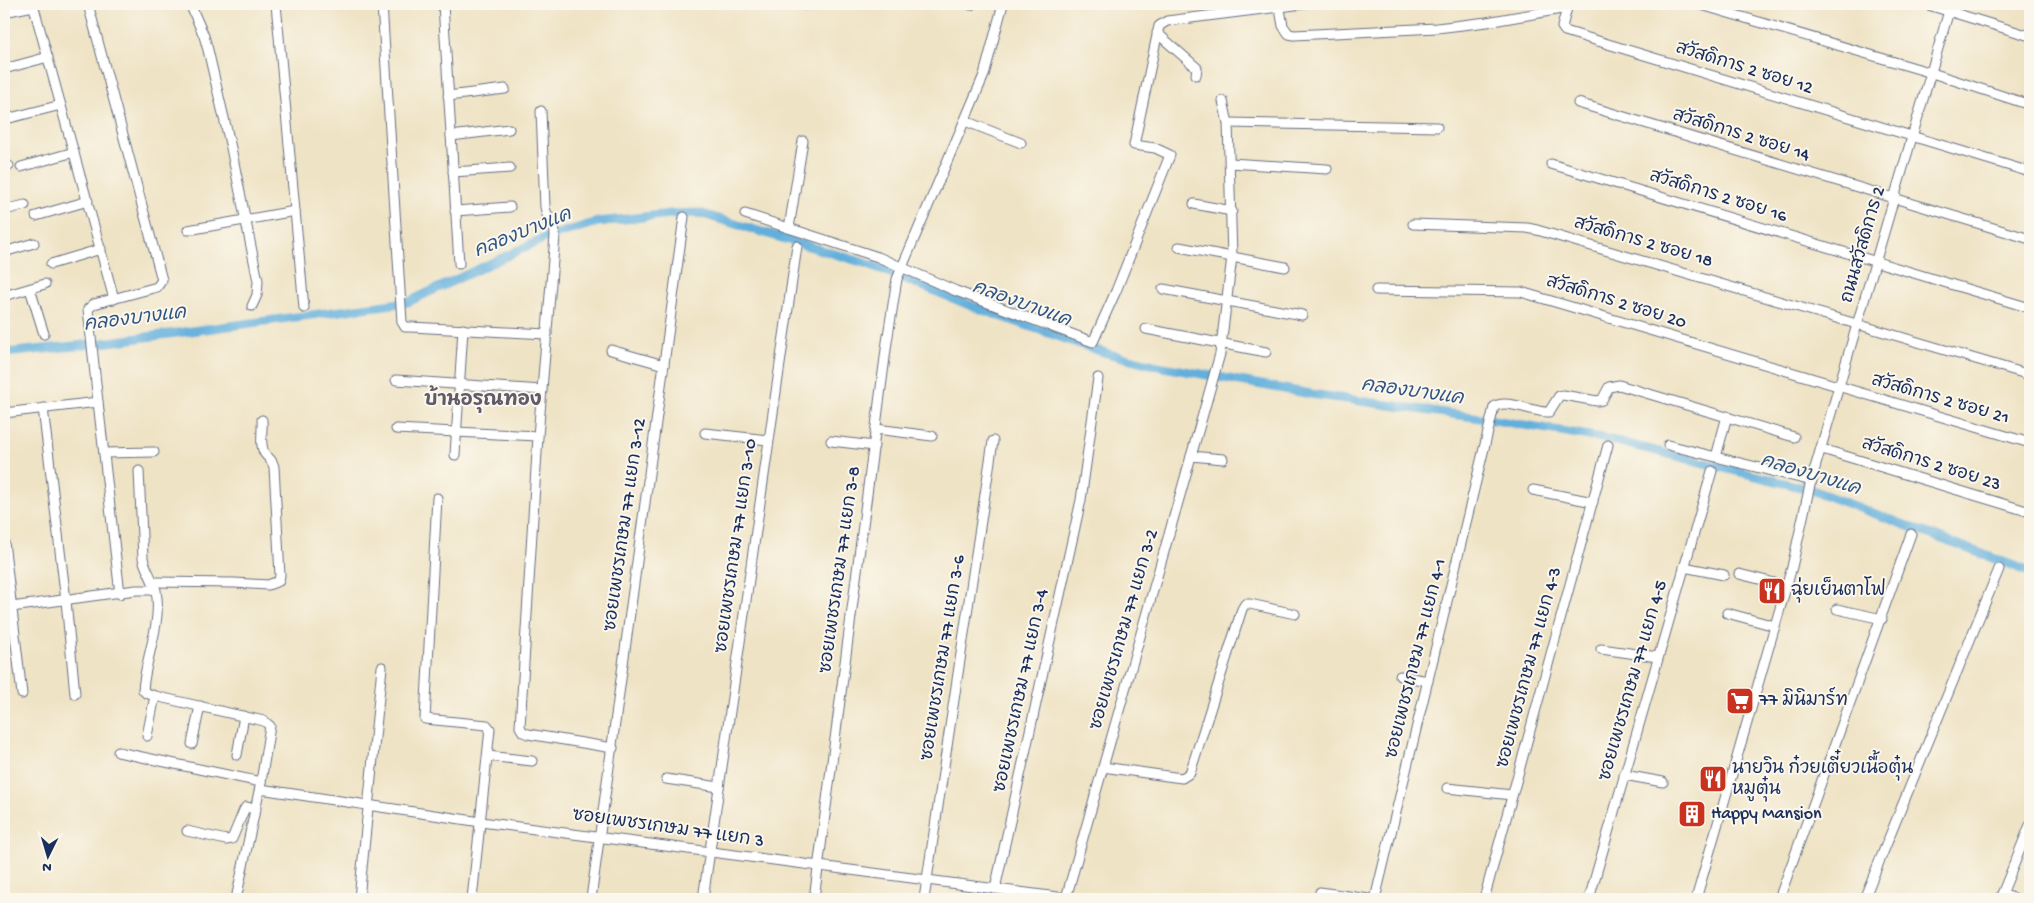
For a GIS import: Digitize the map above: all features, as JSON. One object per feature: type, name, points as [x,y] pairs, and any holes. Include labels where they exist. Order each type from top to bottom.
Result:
[{"type":"street","points":[[88,4],[162,280],[157,287],[94,304],[88,309],[120,594]]},
{"type":"street","points":[[190,4],[204,36],[232,148],[258,281],[257,295],[252,306]]},
{"type":"street","points":[[276,4],[304,308]]},
{"type":"street","points":[[382,4],[402,322],[405,327],[547,334]]},
{"type":"street","points":[[443,4],[459,264]]},
{"type":"street","name":"ซอยเพชรเกษม 77 แยก 3-8","points":[[814,899],[890,317],[897,279],[984,74],[1003,4]]},
{"type":"street","points":[[745,214],[902,266],[956,291],[1093,342],[1116,291],[1170,155],[1155,148],[1134,145],[1158,26],[1167,21],[1280,5],[1302,4]]},
{"type":"street","points":[[1698,4],[1932,73],[2030,105]]},
{"type":"street","points":[[1925,4],[1950,7],[2030,36]]},
{"type":"street","points":[[4,12],[33,5],[114,299]]},
{"type":"street","points":[[1280,5],[1283,26],[1289,34],[1294,35],[1437,28],[1487,22],[1567,6]]},
{"type":"street","name":"สวัสดิการ 2 ซอย 12","points":[[1567,6],[1562,27],[1565,31],[2030,172]]},
{"type":"street","name":"ถนนสวัสดิการ 2","points":[[1696,899],[1775,626],[1808,495],[1950,7]]},
{"type":"street","points":[[1157,33],[1197,68],[1196,75]]},
{"type":"street","points":[[4,69],[48,57]]},
{"type":"street","points":[[448,96],[506,89]]},
{"type":"street","name":"ซอยเพชรเกษม 77 แยก 3-2","points":[[1069,899],[1103,767],[1216,370],[1228,302],[1232,258],[1228,123],[1224,101]]},
{"type":"street","name":"สวัสดิการ 2 ซอย 14","points":[[1578,103],[2030,239]]},
{"type":"street","points":[[6,119],[61,105]]},
{"type":"street","points":[[541,111],[545,207],[547,215],[554,225],[538,436],[520,727],[523,732],[528,734],[613,748]]},
{"type":"street","points":[[965,121],[1021,143]]},
{"type":"street","points":[[1228,123],[1437,127]]},
{"type":"street","points":[[451,136],[508,129]]},
{"type":"street","points":[[789,228],[803,141]]},
{"type":"street","points":[[21,167],[74,152]]},
{"type":"street","points":[[1230,163],[1327,169]]},
{"type":"street","name":"สวัสดิการ 2 ซอย 16","points":[[1551,164],[2030,308]]},
{"type":"street","points":[[453,172],[510,168]]},
{"type":"street","points":[[36,216],[88,202]]},
{"type":"street","points":[[4,210],[25,204]]},
{"type":"street","points":[[1194,204],[1232,211]]},
{"type":"street","points":[[455,212],[510,207]]},
{"type":"street","points":[[188,230],[296,211]]},
{"type":"street","name":"ซอยเพชรเกษม 77 แยก 3-12","points":[[592,899],[684,217]]},
{"type":"street","name":"สวัสดิการ 2 ซอย 18","points":[[1413,224],[1527,228],[1537,230],[2030,375]]},
{"type":"street","points":[[4,252],[34,243]]},
{"type":"street","name":"ซอยเพชรเกษม 77 แยก 3-10","points":[[703,899],[797,246]]},
{"type":"street","points":[[1179,247],[1285,267]]},
{"type":"street","points":[[51,264],[101,250]]},
{"type":"street","points":[[4,296],[45,284]]},
{"type":"street","points":[[30,289],[44,334]]},
{"type":"street","points":[[1164,289],[1302,315]]},
{"type":"street","name":"สวัสดิการ 2 ซอย 20","points":[[1376,290],[1521,292],[1840,387]]},
{"type":"street","points":[[455,455],[463,329]]},
{"type":"street","points":[[1146,329],[1266,352]]},
{"type":"street","points":[[611,350],[664,365]]},
{"type":"street","name":"ซอยเพชรเกษม 77 แยก 3-4","points":[[995,889],[1081,500],[1098,378]]},
{"type":"street","points":[[396,380],[542,390]]},
{"type":"street","name":"ซอยเพชรเกษม 77 แยก 4-1","points":[[1375,899],[1494,408],[1498,404],[1503,404],[1549,412],[1559,396],[1602,400],[1609,387],[1614,385],[1727,416]]},
{"type":"street","name":"สวัสดิการ 2 ซอย 21","points":[[1840,387],[2030,443]]},
{"type":"street","points":[[4,413],[98,402]]},
{"type":"street","points":[[43,408],[75,694]]},
{"type":"street","points":[[1716,457],[1727,416],[1794,437]]},
{"type":"street","points":[[7,608],[120,594],[155,586],[235,583],[268,586],[279,581],[274,467],[271,458],[263,450],[262,420]]},
{"type":"street","points":[[396,429],[538,436]]},
{"type":"street","points":[[876,429],[932,436]]},
{"type":"street","points":[[705,433],[768,440]]},
{"type":"street","points":[[831,441],[874,446]]},
{"type":"street","name":"ซอยเพชรเกษม 77 แยก 3-6","points":[[924,899],[993,441]]},
{"type":"street","name":"ซอยเพชรเกษม 77 แยก 4-3","points":[[1484,899],[1608,445]]},
{"type":"street","points":[[1668,445],[1812,481]]},
{"type":"street","name":"สวัสดิการ 2 ซอย 23","points":[[1822,449],[2030,512]]},
{"type":"street","points":[[104,453],[154,452]]},
{"type":"street","points":[[1191,456],[1224,459]]},
{"type":"street","points":[[139,471],[143,558],[145,567],[155,586],[157,614],[143,690],[155,696],[264,721],[270,726],[261,786],[236,899]]},
{"type":"street","name":"ซอยเพชรเกษม 77 แยก 4-5","points":[[1589,899],[1712,471]]},
{"type":"street","points":[[1533,490],[1593,502]]},
{"type":"street","points":[[437,498],[426,719],[486,725],[490,729],[472,899]]},
{"type":"street","points":[[1779,899],[1912,534]]},
{"type":"street","points":[[4,542],[7,608],[22,694]]},
{"type":"street","points":[[1684,567],[1724,576]]},
{"type":"street","points":[[1864,899],[1999,569]]},
{"type":"street","points":[[1739,574],[1786,586]]},
{"type":"street","points":[[1103,767],[1182,778],[1190,773],[1245,604],[1295,614]]},
{"type":"street","points":[[1837,609],[1882,619]]},
{"type":"street","points":[[1727,613],[1775,626]]},
{"type":"street","points":[[1601,649],[1658,657]]},
{"type":"street","points":[[359,899],[382,667]]},
{"type":"street","points":[[1400,676],[1428,681]]},
{"type":"street","points":[[147,736],[155,696]]},
{"type":"street","points":[[192,744],[200,706]]},
{"type":"street","points":[[237,755],[244,716]]},
{"type":"street","name":"ซอยเพชรเกษม 77 แยก 3","points":[[118,752],[261,786],[369,806],[995,889],[1031,896],[1069,899]]},
{"type":"street","points":[[488,756],[532,761]]},
{"type":"street","points":[[1624,775],[1663,782]]},
{"type":"street","points":[[666,779],[719,787]]},
{"type":"street","points":[[1447,788],[1512,795]]},
{"type":"street","points":[[187,831],[226,840],[232,838],[246,807],[256,809]]},
{"type":"street","points":[[2015,899],[2001,896],[2030,825]]},
{"type":"street","points":[[1320,892],[1369,899]]},
{"type":"waterway","name":"คลองบางแค","points":[[4,353],[94,344],[408,302],[547,237],[598,222],[699,213],[871,265],[977,308],[1106,353],[1158,366],[1311,394],[1494,420],[1608,439],[1812,490],[2030,572]]},
{"type":"place","name":"ฉุ่ยเย็นตาโฟ","points":[[1772,591]]},
{"type":"place","name":"77 มินิมาร์ท","points":[[1740,701]]},
{"type":"place","name":"นายวิน ก๋วยเตี๋ยวเนื้อตุ๋น หมูตุ๋น","points":[[1713,779]]},
{"type":"place","name":"Happy Mansion","points":[[1692,814]]},
{"type":"district","name":"บ้านอรุณทอง","points":[[483,401]]}]
